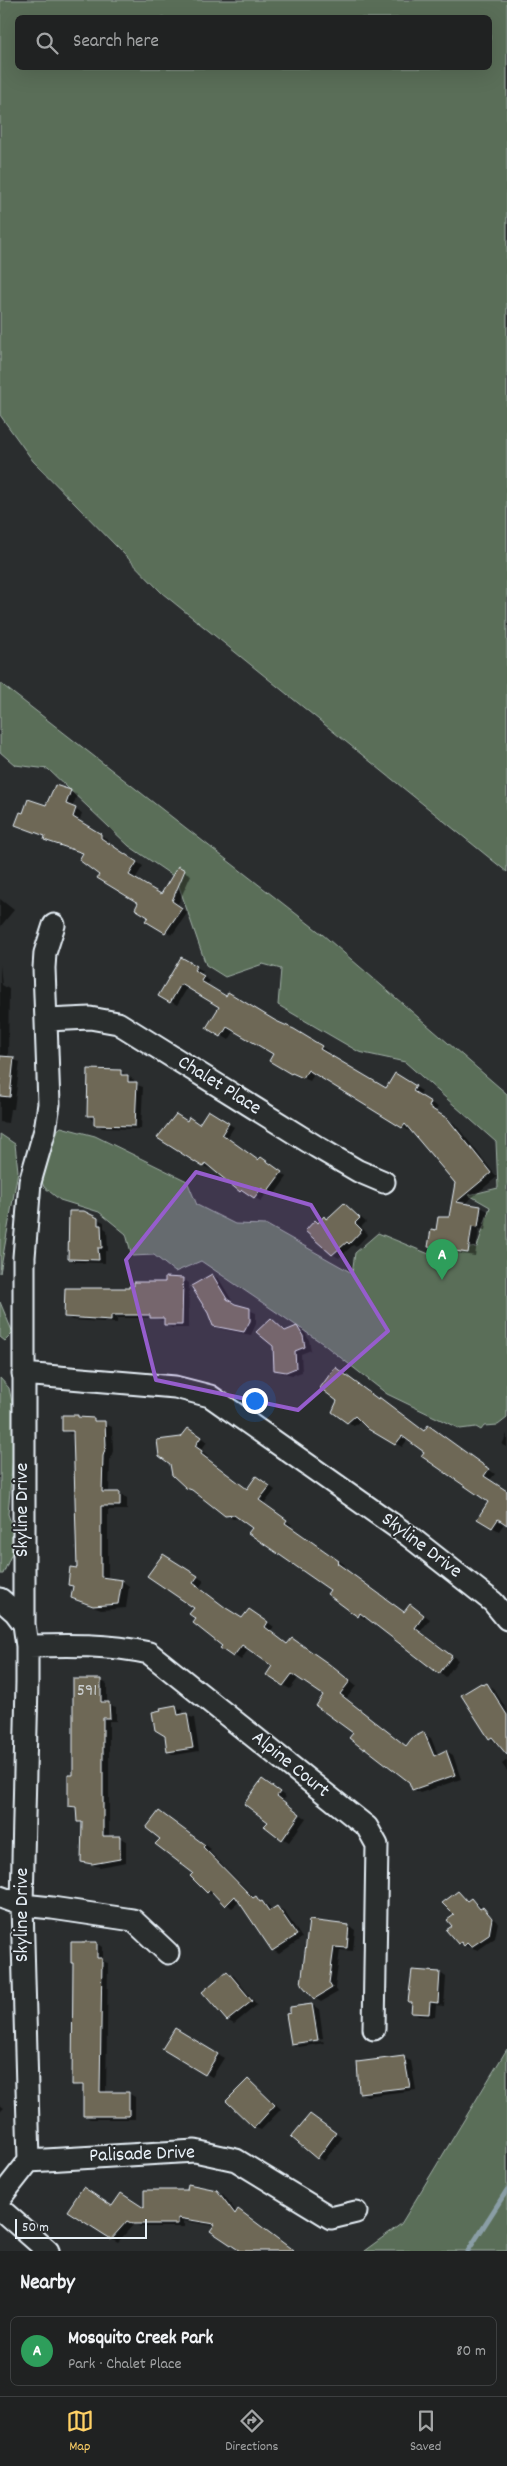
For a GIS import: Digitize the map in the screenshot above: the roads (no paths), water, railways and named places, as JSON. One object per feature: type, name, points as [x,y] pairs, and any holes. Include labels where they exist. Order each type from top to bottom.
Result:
[{"type":"street","points":[[22,1374],[24,1257],[27,1207],[30,1182],[45,1130],[49,1104],[45,953],[54,925]]},
{"type":"street","name":"Chalet Place","points":[[47,1020],[90,1018],[118,1023],[317,1147],[358,1171],[384,1182]]},
{"type":"street","name":"Skyline Drive","points":[[30,2161],[22,1906],[27,1646],[24,1624],[22,1374],[175,1387],[210,1396],[409,1536],[493,1602],[507,1619]]},
{"type":"street","points":[[0,1599],[15,1612],[24,1624]]},
{"type":"street","name":"Alpine Court","points":[[27,1646],[120,1646],[149,1653],[367,1827],[377,1845],[374,2029]]},
{"type":"street","points":[[0,1897],[22,1906],[52,1908],[133,1920],[168,1953]]},
{"type":"street","name":"Palisade Drive","points":[[30,2161],[195,2151],[236,2160],[331,2218],[356,2212]]},
{"type":"street","points":[[0,2198],[30,2161]]},
{"type":"street","points":[[0,2209],[48,2251]]},
{"type":"waterway","points":[[468,2251],[507,2190]]},
{"type":"place","name":"Mosquito Creek Park","points":[[442,1280]]}]
